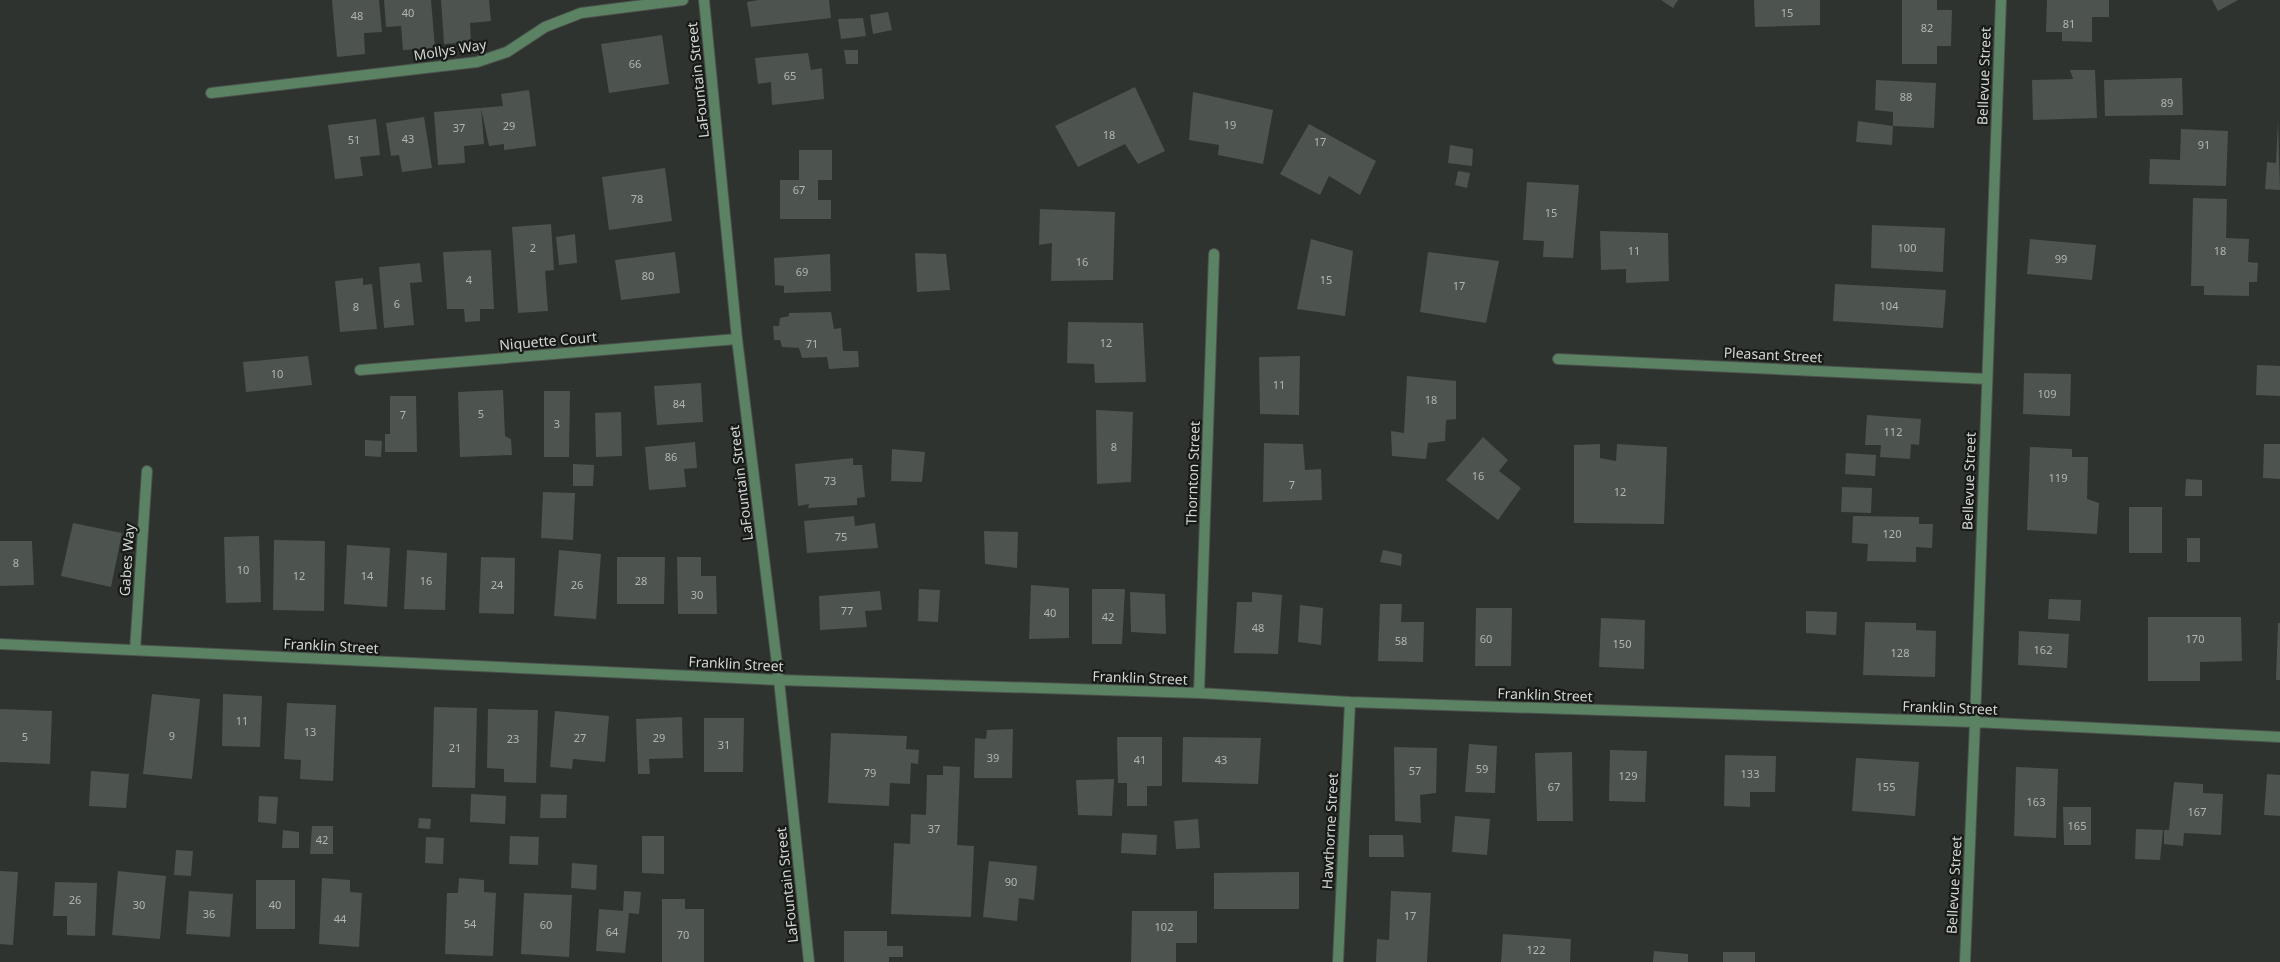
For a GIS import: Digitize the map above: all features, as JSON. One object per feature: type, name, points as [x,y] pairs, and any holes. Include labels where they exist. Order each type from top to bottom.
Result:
[{"type":"street","name":"Mollys Way","points":[[211,93],[477,62],[507,52],[545,26],[581,13],[683,0]]},
{"type":"street","name":"LaFountain Street","points":[[704,0],[737,339],[779,680],[809,962]]},
{"type":"street","name":"Bellevue Street","points":[[1965,962],[2001,0]]},
{"type":"street","name":"Thornton Street","points":[[1199,693],[1214,254]]},
{"type":"street","name":"Niquette Court","points":[[360,370],[737,339]]},
{"type":"street","name":"Pleasant Street","points":[[1558,359],[1986,380]]},
{"type":"street","name":"Gabes Way","points":[[135,650],[147,472]]},
{"type":"street","name":"Franklin Street","points":[[0,644],[779,680],[1199,693],[1350,702],[1975,722],[2280,737]]},
{"type":"street","name":"Hawthorne Street","points":[[1338,962],[1350,702]]},
{"type":"building","points":[[332,0],[379,0],[382,32],[364,33],[365,54],[337,57]]},
{"type":"building","points":[[384,0],[431,0],[435,48],[403,50],[401,26],[386,27]]},
{"type":"building","points":[[441,0],[489,0],[491,21],[470,23],[471,42],[444,44]]},
{"type":"building","points":[[758,0],[829,0],[831,18],[751,27],[747,2]]},
{"type":"building","points":[[1661,0],[1678,0],[1673,8]]},
{"type":"building","points":[[1754,0],[1820,0],[1820,25],[1755,27]]},
{"type":"building","points":[[1902,0],[1937,0],[1937,10],[1952,10],[1951,46],[1937,46],[1937,64],[1902,64]]},
{"type":"building","points":[[2047,0],[2109,0],[2109,17],[2092,17],[2092,42],[2062,41],[2062,32],[2046,32]]},
{"type":"building","points":[[2212,0],[2238,0],[2218,11]]},
{"type":"building","points":[[888,12],[892,30],[873,34],[870,15]]},
{"type":"building","points":[[863,18],[866,36],[841,39],[838,19]]},
{"type":"building","points":[[662,35],[669,84],[609,93],[601,44]]},
{"type":"building","points":[[844,50],[858,50],[858,64],[846,64]]},
{"type":"building","points":[[808,53],[811,70],[822,68],[824,99],[772,105],[771,82],[758,84],[755,58]]},
{"type":"building","points":[[2070,70],[2095,70],[2097,118],[2033,120],[2032,80],[2073,79]]},
{"type":"building","points":[[2182,78],[2183,115],[2105,116],[2104,80]]},
{"type":"building","points":[[1876,80],[1936,83],[1934,128],[1893,126],[1893,112],[1875,110]]},
{"type":"building","points":[[1135,87],[1165,151],[1138,164],[1125,144],[1078,167],[1055,126]]},
{"type":"building","points":[[529,90],[536,146],[504,150],[504,144],[489,146],[481,108],[484,144],[464,146],[465,163],[438,165],[434,112],[503,106],[501,94]]},
{"type":"building","points":[[1193,92],[1273,110],[1263,164],[1218,155],[1219,145],[1189,140]]},
{"type":"building","points":[[424,117],[432,168],[402,172],[399,155],[391,156],[386,123]]},
{"type":"building","points":[[376,119],[380,155],[360,157],[363,176],[335,179],[328,125]]},
{"type":"building","points":[[1858,121],[1893,126],[1892,145],[1856,142]]},
{"type":"building","points":[[2278,121],[2280,190],[2265,189],[2267,162],[2276,163]]},
{"type":"building","points":[[1309,124],[1376,161],[1360,195],[1329,176],[1320,195],[1280,174]]},
{"type":"building","points":[[2181,129],[2228,131],[2226,186],[2149,184],[2150,159],[2180,160]]},
{"type":"building","points":[[1450,145],[1473,149],[1472,166],[1448,163]]},
{"type":"building","points":[[799,150],[832,150],[832,180],[818,180],[818,200],[831,200],[831,219],[780,219],[780,180],[799,180]]},
{"type":"building","points":[[665,168],[672,221],[609,230],[602,177]]},
{"type":"building","points":[[1458,171],[1470,173],[1467,188],[1455,185]]},
{"type":"building","points":[[1527,182],[1579,185],[1573,258],[1543,257],[1544,241],[1523,240]]},
{"type":"building","points":[[2193,198],[2227,199],[2226,238],[2249,239],[2248,262],[2258,263],[2257,282],[2249,282],[2249,296],[2204,295],[2204,286],[2191,286]]},
{"type":"building","points":[[1040,209],[1115,212],[1113,280],[1051,281],[1052,243],[1039,245]]},
{"type":"building","points":[[551,224],[554,270],[545,271],[548,311],[518,313],[512,227]]},
{"type":"building","points":[[1872,225],[1945,228],[1943,272],[1871,268]]},
{"type":"building","points":[[1600,231],[1668,233],[1669,281],[1626,283],[1626,269],[1601,270]]},
{"type":"building","points":[[575,234],[577,263],[559,265],[556,237]]},
{"type":"building","points":[[1311,239],[1353,251],[1345,316],[1297,309]]},
{"type":"building","points":[[2030,239],[2096,245],[2092,280],[2027,274]]},
{"type":"building","points":[[491,250],[494,309],[480,309],[480,321],[465,322],[464,309],[447,309],[443,252]]},
{"type":"building","points":[[675,252],[680,293],[621,300],[615,260]]},
{"type":"building","points":[[1428,252],[1499,261],[1486,323],[1420,312]]},
{"type":"building","points":[[915,253],[946,254],[950,290],[917,292]]},
{"type":"building","points":[[830,254],[831,291],[784,293],[784,286],[775,285],[774,258]]},
{"type":"building","points":[[420,263],[422,282],[410,283],[414,325],[384,328],[379,267]]},
{"type":"building","points":[[363,278],[363,285],[372,284],[377,329],[340,332],[335,281]]},
{"type":"building","points":[[1835,284],[1946,290],[1943,328],[1833,321]]},
{"type":"building","points":[[831,312],[834,329],[841,328],[843,351],[858,351],[859,367],[829,369],[827,357],[802,358],[799,348],[782,347],[780,340],[774,340],[773,326],[779,326],[780,318],[789,316],[789,313]]},
{"type":"building","points":[[1068,322],[1143,323],[1146,382],[1095,383],[1094,364],[1067,363]]},
{"type":"building","points":[[308,356],[312,385],[246,392],[243,362]]},
{"type":"building","points":[[1300,356],[1299,415],[1260,414],[1259,357]]},
{"type":"building","points":[[2257,365],[2280,366],[2280,396],[2256,395]]},
{"type":"building","points":[[2024,373],[2071,374],[2070,416],[2023,414]]},
{"type":"building","points":[[1407,376],[1456,381],[1456,419],[1446,420],[1445,441],[1428,443],[1426,459],[1392,456],[1391,431],[1404,433]]},
{"type":"building","points":[[701,383],[703,422],[657,425],[654,386]]},
{"type":"building","points":[[503,390],[505,436],[511,439],[512,455],[460,457],[458,392]]},
{"type":"building","points":[[544,391],[570,391],[569,457],[544,457]]},
{"type":"building","points":[[390,396],[416,396],[417,452],[385,452],[385,434],[390,434]]},
{"type":"building","points":[[1096,410],[1133,412],[1131,482],[1097,484]]},
{"type":"building","points":[[621,412],[622,456],[596,457],[595,413]]},
{"type":"building","points":[[1867,415],[1921,419],[1919,445],[1911,444],[1910,459],[1880,457],[1881,445],[1865,445]]},
{"type":"building","points":[[1483,437],[1508,460],[1499,471],[1521,488],[1498,520],[1446,480]]},
{"type":"building","points":[[365,440],[382,441],[381,457],[365,456]]},
{"type":"building","points":[[695,442],[697,468],[684,469],[686,487],[649,490],[645,447]]},
{"type":"building","points":[[1264,443],[1303,444],[1305,470],[1321,469],[1322,500],[1263,502]]},
{"type":"building","points":[[1600,444],[1600,458],[1616,461],[1617,444],[1667,447],[1664,524],[1574,523],[1574,445]]},
{"type":"building","points":[[2264,444],[2280,444],[2280,479],[2263,478]]},
{"type":"building","points":[[2030,447],[2072,449],[2072,457],[2088,457],[2087,499],[2099,503],[2097,534],[2027,530]]},
{"type":"building","points":[[892,449],[925,452],[922,482],[891,481]]},
{"type":"building","points":[[1846,453],[1876,455],[1875,476],[1845,474]]},
{"type":"building","points":[[853,458],[853,465],[862,465],[865,497],[857,498],[857,505],[808,508],[809,504],[798,506],[795,464]]},
{"type":"building","points":[[573,464],[594,465],[593,486],[573,486]]},
{"type":"building","points":[[2186,479],[2202,480],[2202,496],[2185,496]]},
{"type":"building","points":[[1842,487],[1872,488],[1871,513],[1841,512]]},
{"type":"building","points":[[543,492],[575,493],[573,540],[541,538]]},
{"type":"building","points":[[2129,507],[2162,507],[2162,553],[2129,553]]},
{"type":"building","points":[[854,516],[855,526],[875,523],[878,548],[807,553],[804,521]]},
{"type":"building","points":[[1853,516],[1919,517],[1919,524],[1933,524],[1932,548],[1916,547],[1916,562],[1867,561],[1868,544],[1852,543]]},
{"type":"building","points":[[73,523],[122,533],[111,587],[61,576]]},
{"type":"building","points":[[984,531],[1018,532],[1017,568],[985,564]]},
{"type":"building","points":[[259,536],[261,602],[226,603],[224,537]]},
{"type":"building","points":[[2187,538],[2200,538],[2200,562],[2187,562]]},
{"type":"building","points":[[274,540],[325,541],[324,611],[273,610]]},
{"type":"building","points":[[0,541],[32,541],[34,585],[0,586]]},
{"type":"building","points":[[347,545],[390,548],[387,607],[344,604]]},
{"type":"building","points":[[407,550],[447,553],[445,610],[404,609]]},
{"type":"building","points":[[559,550],[601,554],[596,619],[554,616]]},
{"type":"building","points":[[1383,550],[1402,554],[1401,566],[1380,562]]},
{"type":"building","points":[[481,557],[515,558],[514,614],[479,613]]},
{"type":"building","points":[[617,557],[665,557],[664,604],[617,604]]},
{"type":"building","points":[[677,557],[701,557],[701,576],[716,576],[717,614],[678,614]]},
{"type":"building","points":[[1031,585],[1069,588],[1069,638],[1029,639]]},
{"type":"building","points":[[919,589],[940,590],[938,622],[918,621]]},
{"type":"building","points":[[1092,589],[1125,589],[1122,644],[1092,644]]},
{"type":"building","points":[[880,591],[882,610],[865,611],[867,627],[820,630],[819,596]]},
{"type":"building","points":[[1130,592],[1165,594],[1166,634],[1131,632]]},
{"type":"building","points":[[1252,592],[1282,595],[1278,654],[1234,653],[1237,602],[1252,602]]},
{"type":"building","points":[[2049,599],[2081,600],[2080,621],[2048,619]]},
{"type":"building","points":[[1380,604],[1402,604],[1401,622],[1424,622],[1423,662],[1378,661]]},
{"type":"building","points":[[1300,605],[1323,608],[1321,645],[1298,642]]},
{"type":"building","points":[[1476,608],[1512,608],[1511,666],[1475,666]]},
{"type":"building","points":[[1806,611],[1837,612],[1836,635],[1806,633]]},
{"type":"building","points":[[2148,617],[2241,617],[2242,661],[2200,662],[2200,681],[2148,681]]},
{"type":"building","points":[[1601,618],[1645,620],[1644,669],[1599,667]]},
{"type":"building","points":[[1865,622],[1916,623],[1916,630],[1936,631],[1935,677],[1863,675]]},
{"type":"building","points":[[2278,623],[2280,623],[2280,680],[2276,680]]},
{"type":"building","points":[[2019,631],[2069,634],[2067,668],[2018,665]]},
{"type":"building","points":[[152,694],[200,699],[192,779],[143,774]]},
{"type":"building","points":[[223,694],[262,696],[260,747],[222,746]]},
{"type":"building","points":[[287,703],[336,705],[333,781],[300,779],[301,760],[284,759]]},
{"type":"building","points":[[434,707],[477,708],[475,788],[432,787]]},
{"type":"building","points":[[0,709],[52,711],[50,764],[0,762]]},
{"type":"building","points":[[488,709],[538,710],[536,783],[504,782],[504,769],[487,768]]},
{"type":"building","points":[[555,711],[609,716],[605,762],[573,759],[572,769],[550,767]]},
{"type":"building","points":[[682,717],[683,758],[649,759],[650,774],[638,774],[636,719]]},
{"type":"building","points":[[704,718],[744,718],[743,772],[704,772]]},
{"type":"building","points":[[1013,729],[1012,778],[974,778],[975,738],[986,739],[987,730]]},
{"type":"building","points":[[831,733],[907,736],[906,749],[919,750],[918,764],[911,763],[910,784],[890,783],[889,806],[828,803]]},
{"type":"building","points":[[1117,737],[1162,737],[1162,786],[1147,786],[1147,806],[1127,806],[1127,783],[1118,783]]},
{"type":"building","points":[[1183,737],[1261,738],[1258,784],[1182,782]]},
{"type":"building","points":[[1469,744],[1497,746],[1495,793],[1465,792]]},
{"type":"building","points":[[1394,747],[1437,748],[1436,793],[1420,795],[1421,823],[1395,821]]},
{"type":"building","points":[[1610,750],[1647,751],[1645,802],[1609,801]]},
{"type":"building","points":[[1572,752],[1573,821],[1537,821],[1535,753]]},
{"type":"building","points":[[1725,755],[1776,756],[1775,792],[1750,792],[1750,807],[1724,806]]},
{"type":"building","points":[[1856,758],[1919,762],[1915,816],[1852,811]]},
{"type":"building","points":[[943,766],[960,767],[957,845],[974,846],[971,917],[891,914],[894,843],[910,844],[911,814],[926,815],[927,775],[943,775]]},
{"type":"building","points":[[2016,767],[2058,769],[2056,838],[2014,836]]},
{"type":"building","points":[[91,771],[129,774],[126,808],[89,806]]},
{"type":"building","points":[[2267,774],[2280,775],[2280,816],[2264,815]]},
{"type":"building","points":[[1114,779],[1112,816],[1078,815],[1076,780]]},
{"type":"building","points":[[2174,782],[2203,784],[2203,793],[2223,794],[2221,835],[2184,833],[2183,846],[2164,844],[2164,830],[2169,830]]},
{"type":"building","points":[[471,794],[506,796],[505,824],[470,822]]},
{"type":"building","points":[[541,794],[567,795],[566,818],[540,818]]},
{"type":"building","points":[[259,796],[278,797],[276,824],[258,822]]},
{"type":"building","points":[[2063,807],[2091,807],[2091,845],[2064,845]]},
{"type":"building","points":[[1455,816],[1490,819],[1487,855],[1452,852]]},
{"type":"building","points":[[419,818],[431,819],[430,829],[418,828]]},
{"type":"building","points":[[1198,819],[1200,848],[1176,849],[1174,821]]},
{"type":"building","points":[[312,826],[333,826],[333,854],[310,854]]},
{"type":"building","points":[[2136,829],[2163,830],[2160,860],[2135,859]]},
{"type":"building","points":[[283,830],[299,832],[299,848],[282,848]]},
{"type":"building","points":[[1122,833],[1157,835],[1156,855],[1121,853]]},
{"type":"building","points":[[1369,835],[1403,835],[1404,857],[1369,857]]},
{"type":"building","points":[[510,836],[539,837],[538,865],[509,864]]},
{"type":"building","points":[[642,836],[664,836],[664,874],[642,873]]},
{"type":"building","points":[[426,837],[444,838],[443,864],[425,863]]},
{"type":"building","points":[[176,850],[193,851],[191,876],[174,875]]},
{"type":"building","points":[[989,861],[1037,866],[1034,900],[1019,898],[1017,921],[983,917]]},
{"type":"building","points":[[572,863],[597,865],[596,890],[571,888]]},
{"type":"building","points":[[0,871],[18,872],[13,945],[0,944]]},
{"type":"building","points":[[118,871],[166,876],[160,939],[112,935]]},
{"type":"building","points":[[1299,872],[1299,909],[1214,909],[1214,873]]},
{"type":"building","points":[[322,878],[350,880],[350,892],[362,893],[359,947],[319,944]]},
{"type":"building","points":[[459,878],[484,880],[484,892],[496,893],[493,956],[445,954],[447,893],[458,893]]},
{"type":"building","points":[[256,880],[295,880],[295,929],[256,929]]},
{"type":"building","points":[[55,882],[97,883],[95,936],[67,935],[67,916],[53,916]]},
{"type":"building","points":[[189,891],[233,894],[230,937],[186,934]]},
{"type":"building","points":[[624,891],[641,892],[639,914],[629,913],[625,953],[596,951],[599,909],[623,911]]},
{"type":"building","points":[[1391,891],[1431,893],[1427,962],[1376,962],[1377,939],[1389,940]]},
{"type":"building","points":[[524,893],[572,895],[569,957],[521,954]]},
{"type":"building","points":[[662,899],[685,899],[685,909],[704,909],[704,962],[662,962]]},
{"type":"building","points":[[1132,911],[1197,911],[1197,943],[1176,943],[1176,962],[1131,962]]},
{"type":"building","points":[[844,931],[887,931],[887,946],[903,946],[903,957],[889,957],[889,962],[844,962]]},
{"type":"building","points":[[1503,934],[1571,939],[1570,962],[1501,962]]},
{"type":"building","points":[[1654,951],[1688,954],[1688,962],[1653,962]]},
{"type":"building","points":[[1723,952],[1755,952],[1755,962],[1723,962]]}]
